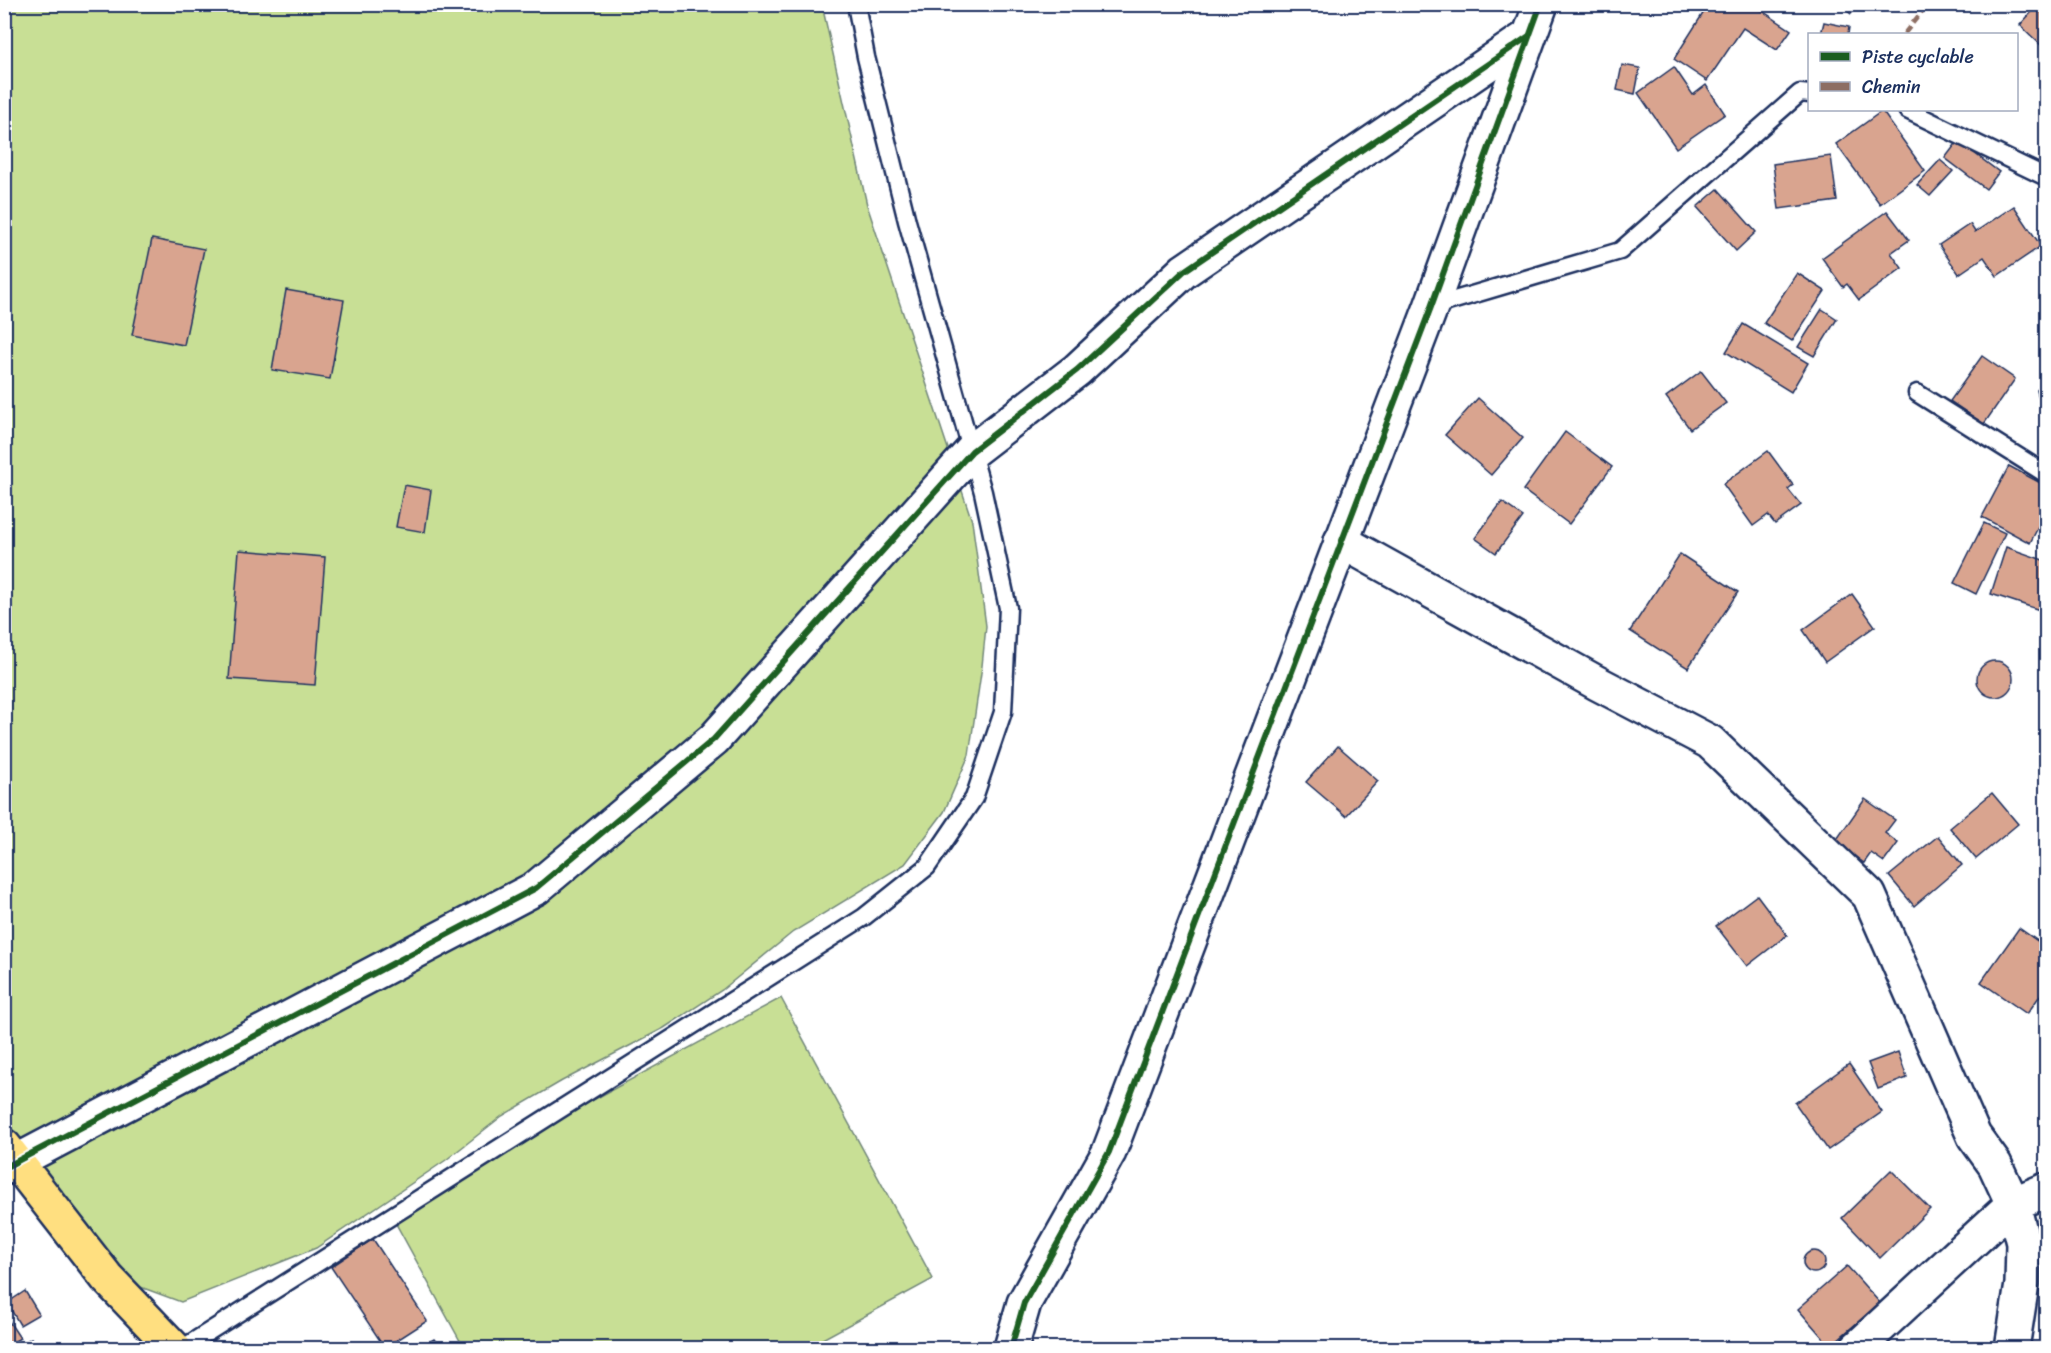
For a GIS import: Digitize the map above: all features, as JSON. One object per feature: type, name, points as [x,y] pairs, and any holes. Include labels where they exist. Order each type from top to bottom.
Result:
[{"type":"highway","points":[[8,1159],[107,1278],[174,1348]]},
{"type":"street","points":[[1011,1348],[1024,1303],[1109,1152],[1431,307],[1540,4]]},
{"type":"street","points":[[8,1159],[536,888],[714,739],[972,451],[1077,370],[1184,271],[1529,36]]},
{"type":"street","points":[[1341,541],[1597,683],[1710,742],[1869,895],[1974,1136],[1995,1165],[2013,1204],[2023,1244],[2022,1284],[2012,1348]]},
{"type":"street","points":[[1857,1348],[2013,1204],[2046,1190]]},
{"type":"lane","points":[[183,1348],[864,918],[927,867],[974,798],[1003,712],[1008,608],[972,451],[908,222],[866,57],[856,4]]},
{"type":"lane","points":[[1431,307],[1620,251],[1800,93],[1808,94]]},
{"type":"lane","points":[[1909,111],[2046,177]]},
{"type":"lane","points":[[1917,393],[2046,474]]},
{"type":"green space","points":[[5,5],[822,5],[867,205],[972,521],[986,626],[969,755],[944,812],[905,864],[793,932],[722,990],[664,1028],[562,1081],[502,1116],[446,1160],[316,1248],[181,1302],[111,1276],[5,1145]]},
{"type":"green space","points":[[781,998],[933,1279],[806,1348],[464,1348],[389,1211]]},
{"type":"building","points":[[1709,4],[1752,4],[1791,30],[1777,50],[1743,28],[1707,81],[1674,59]]},
{"type":"building","points":[[1839,4],[1859,4],[1851,14]]},
{"type":"building","points":[[2039,4],[2046,4],[2046,50],[2020,25]]},
{"type":"building","points":[[1824,22],[1849,27],[1848,33],[1821,33]]},
{"type":"building","points":[[1622,65],[1640,68],[1635,94],[1617,90]]},
{"type":"building","points":[[1674,67],[1693,95],[1706,85],[1725,114],[1676,148],[1638,93]]},
{"type":"building","points":[[1882,111],[1925,171],[1880,204],[1836,144]]},
{"type":"building","points":[[1958,141],[1999,172],[1986,189],[1945,158]]},
{"type":"building","points":[[1831,156],[1837,201],[1779,209],[1773,164]]},
{"type":"building","points":[[1940,160],[1953,171],[1930,196],[1917,185]]},
{"type":"building","points":[[1718,189],[1756,232],[1736,251],[1697,207]]},
{"type":"building","points":[[2014,206],[2041,246],[1997,276],[1984,257],[1959,274],[1939,245],[1970,224],[1975,232]]},
{"type":"building","points":[[1887,211],[1909,240],[1891,253],[1902,268],[1859,300],[1847,284],[1843,287],[1822,258]]},
{"type":"building","points":[[152,239],[204,249],[184,345],[132,335]]},
{"type":"building","points":[[1797,273],[1825,291],[1792,341],[1764,323]]},
{"type":"building","points":[[286,290],[344,300],[330,379],[272,370]]},
{"type":"building","points":[[1822,309],[1837,319],[1814,356],[1798,347]]},
{"type":"building","points":[[1743,324],[1808,363],[1791,392],[1726,352]]},
{"type":"building","points":[[1982,356],[2015,379],[1984,424],[1950,401]]},
{"type":"building","points":[[1701,371],[1726,403],[1690,429],[1666,397]]},
{"type":"building","points":[[2046,380],[2046,405],[2039,399],[2037,390]]},
{"type":"building","points":[[1478,398],[1523,438],[1491,475],[1445,435]]},
{"type":"building","points":[[1565,432],[1612,467],[1569,524],[1523,490]]},
{"type":"building","points":[[1768,451],[1793,485],[1788,489],[1801,505],[1775,524],[1768,515],[1753,526],[1723,484]]},
{"type":"building","points":[[2009,466],[2046,486],[2046,512],[2030,543],[1982,517]]},
{"type":"building","points":[[404,485],[431,490],[425,532],[396,527]]},
{"type":"building","points":[[1502,502],[1523,517],[1496,553],[1475,538]]},
{"type":"building","points":[[1984,523],[2005,533],[1976,594],[1954,583]]},
{"type":"building","points":[[2006,547],[2046,561],[2046,600],[2043,611],[1991,594]]},
{"type":"building","points":[[239,550],[325,557],[315,685],[229,679]]},
{"type":"building","points":[[1680,554],[1738,592],[1688,668],[1630,631]]},
{"type":"building","points":[[1852,594],[1875,626],[1825,662],[1803,630]]},
{"type":"building","points":[[1995,661],[2008,666],[2013,679],[2008,692],[1995,697],[1982,692],[1977,679],[1982,666]]},
{"type":"building","points":[[1338,746],[1378,781],[1346,816],[1306,782]]},
{"type":"building","points":[[1992,793],[2018,824],[1976,859],[1950,828]]},
{"type":"building","points":[[1865,799],[1895,820],[1885,833],[1898,843],[1884,862],[1871,853],[1864,863],[1835,842]]},
{"type":"building","points":[[1938,836],[1962,865],[1914,906],[1889,876]]},
{"type":"building","points":[[1757,895],[1787,935],[1747,966],[1716,926]]},
{"type":"building","points":[[2019,928],[2046,947],[2046,987],[2027,1014],[1981,982]]},
{"type":"building","points":[[1898,1052],[1907,1078],[1878,1089],[1868,1063]]},
{"type":"building","points":[[1849,1064],[1882,1112],[1828,1150],[1795,1103]]},
{"type":"building","points":[[1891,1170],[1930,1209],[1880,1258],[1842,1218]]},
{"type":"building","points":[[373,1239],[427,1321],[385,1348],[331,1267]]},
{"type":"building","points":[[1814,1251],[1822,1254],[1825,1262],[1822,1270],[1814,1273],[1806,1270],[1803,1262],[1806,1254]]},
{"type":"building","points":[[1847,1266],[1880,1303],[1830,1346],[1798,1309]]},
{"type":"building","points":[[25,1291],[39,1314],[20,1325],[7,1303]]},
{"type":"building","points":[[4,1314],[20,1338],[4,1348]]},
{"type":"building","points":[[31,1338],[38,1348],[16,1348]]},
{"type":"building","points":[[434,1339],[440,1348],[419,1348]]},
{"type":"marked path","points":[[1905,33],[1928,4]]},
{"type":"cycle path","points":[[1011,1348],[1024,1303],[1109,1152],[1431,307],[1541,4]]},
{"type":"cycle path","points":[[4,1168],[536,888],[714,739],[972,451],[1077,370],[1184,271],[1529,36]]}]
